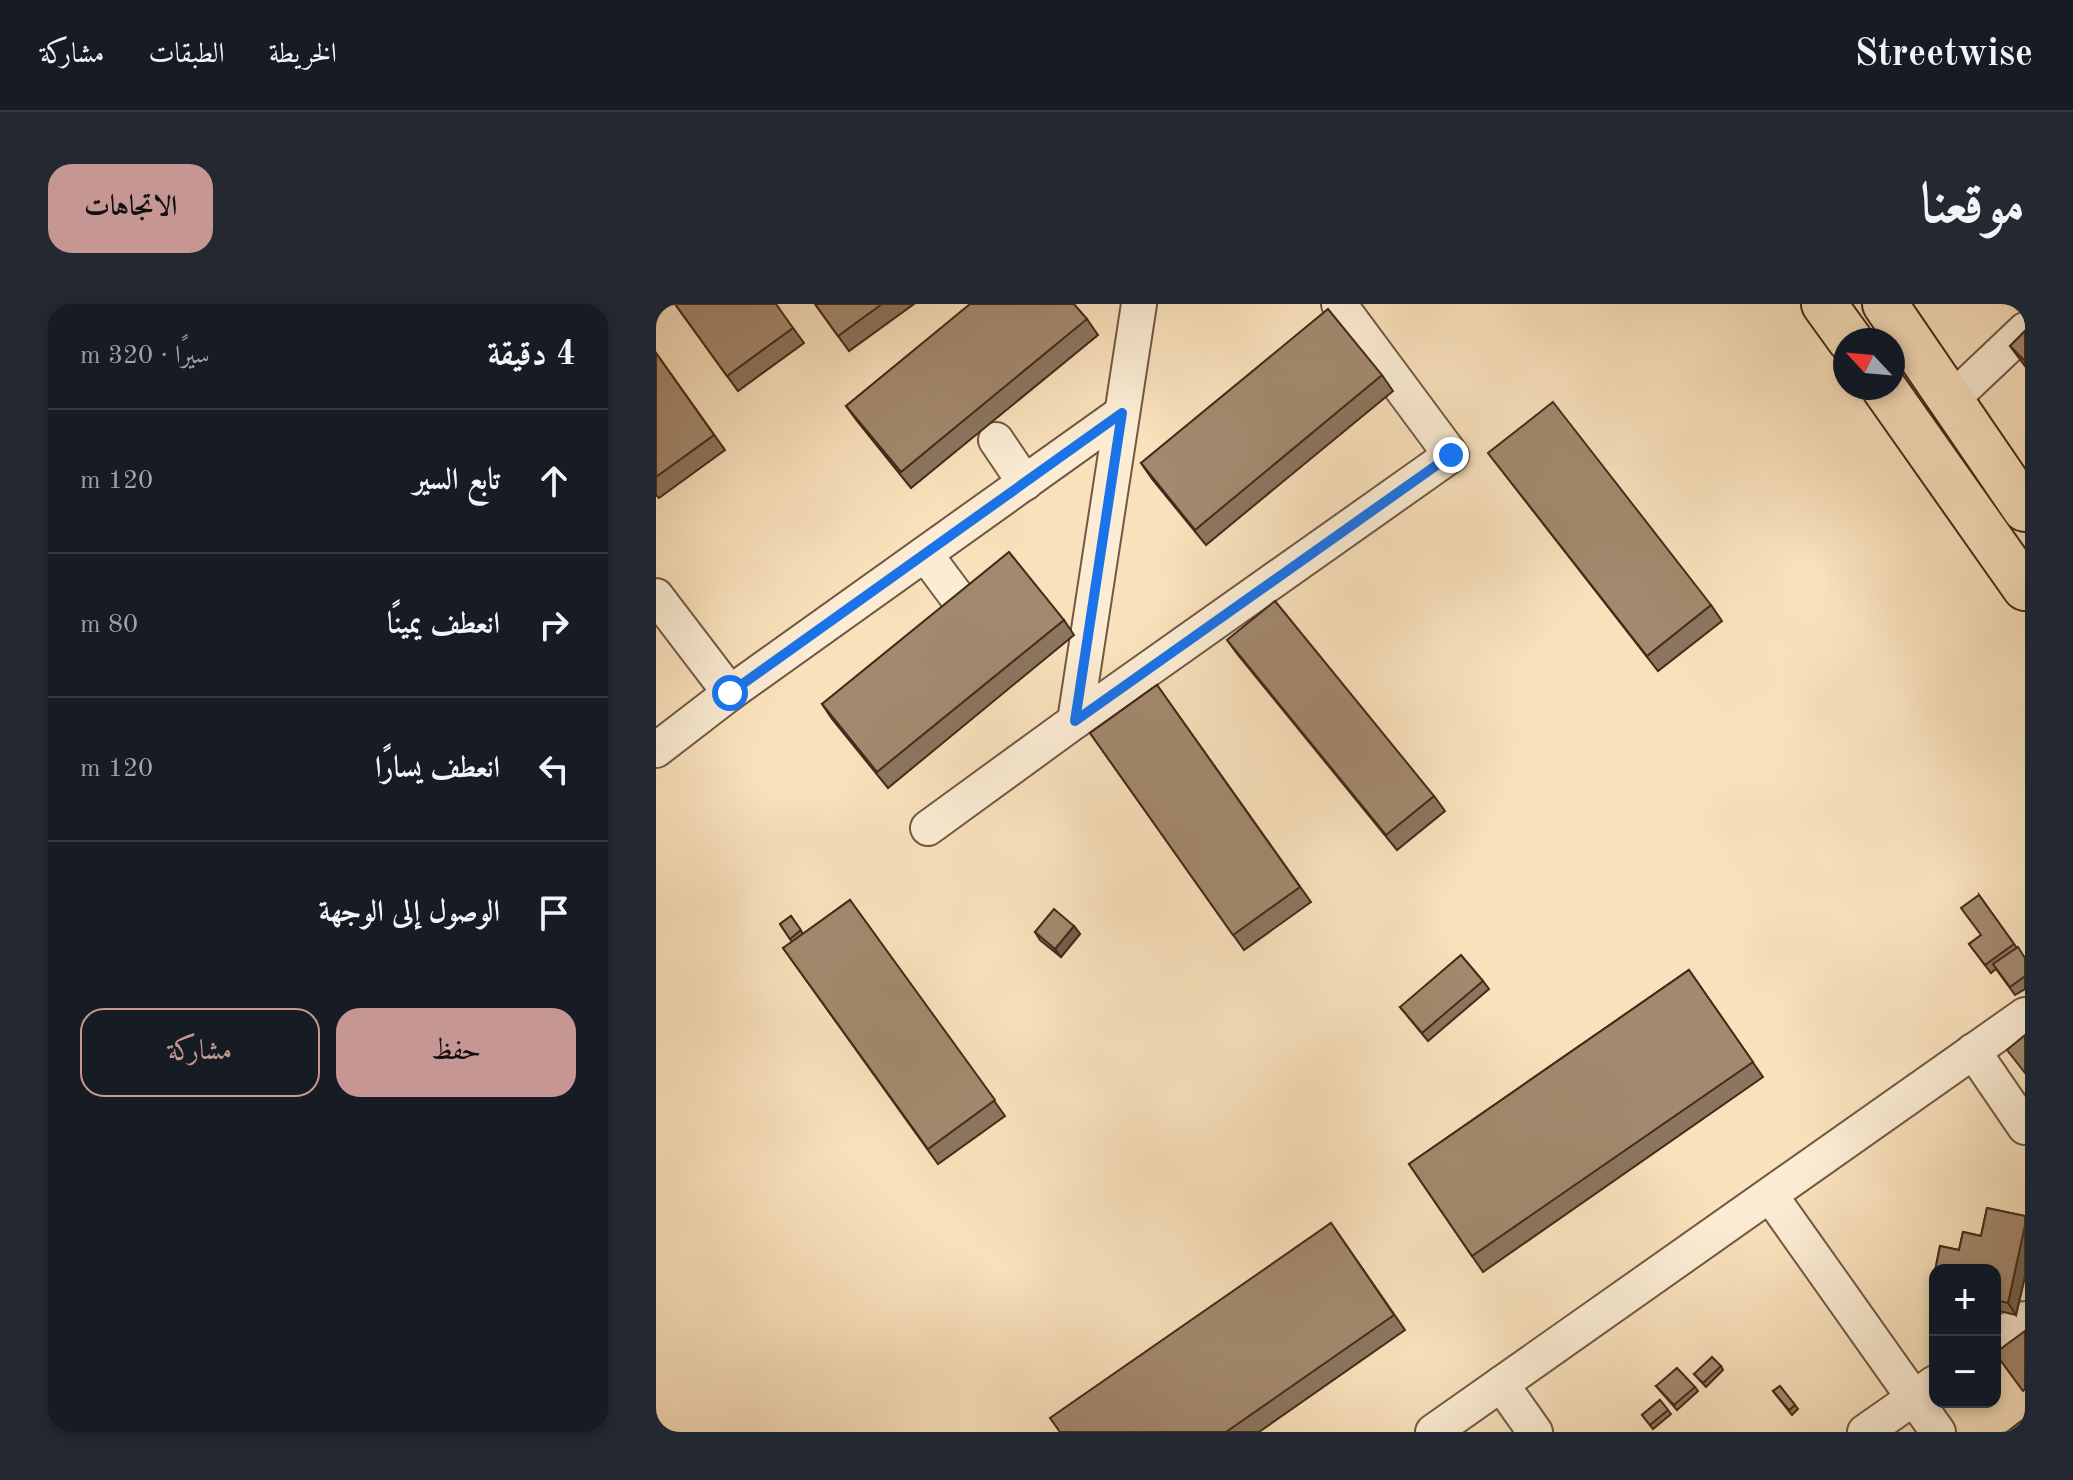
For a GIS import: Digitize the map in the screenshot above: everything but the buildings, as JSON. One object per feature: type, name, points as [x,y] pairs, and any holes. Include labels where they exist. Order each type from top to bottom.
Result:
[{"type":"highway","points":[[1824,304],[1841,328]]},
{"type":"highway","points":[[1885,304],[1949,402],[2025,509]]},
{"type":"highway","points":[[1892,400],[2025,588]]},
{"type":"street","points":[[1075,721],[1139,304]]},
{"type":"street","points":[[928,828],[1451,455],[1339,304]]},
{"type":"street","points":[[1949,402],[2025,330]]},
{"type":"street","points":[[656,750],[730,693],[1122,413]]},
{"type":"street","points":[[996,440],[1025,483]]},
{"type":"street","points":[[925,554],[957,597]]},
{"type":"street","points":[[656,596],[730,693]]},
{"type":"street","points":[[1433,1432],[2025,1015]]},
{"type":"street","points":[[1973,1051],[2025,1127]]},
{"type":"street","points":[[1770,1195],[1924,1390],[1938,1432]]},
{"type":"street","points":[[2001,1336],[2025,1319]]},
{"type":"street","points":[[1501,1384],[1535,1432]]},
{"type":"street","points":[[1865,1432],[1924,1390]]},
{"type":"route","points":[[730,693],[1122,413],[1075,721],[1451,455]]}]
